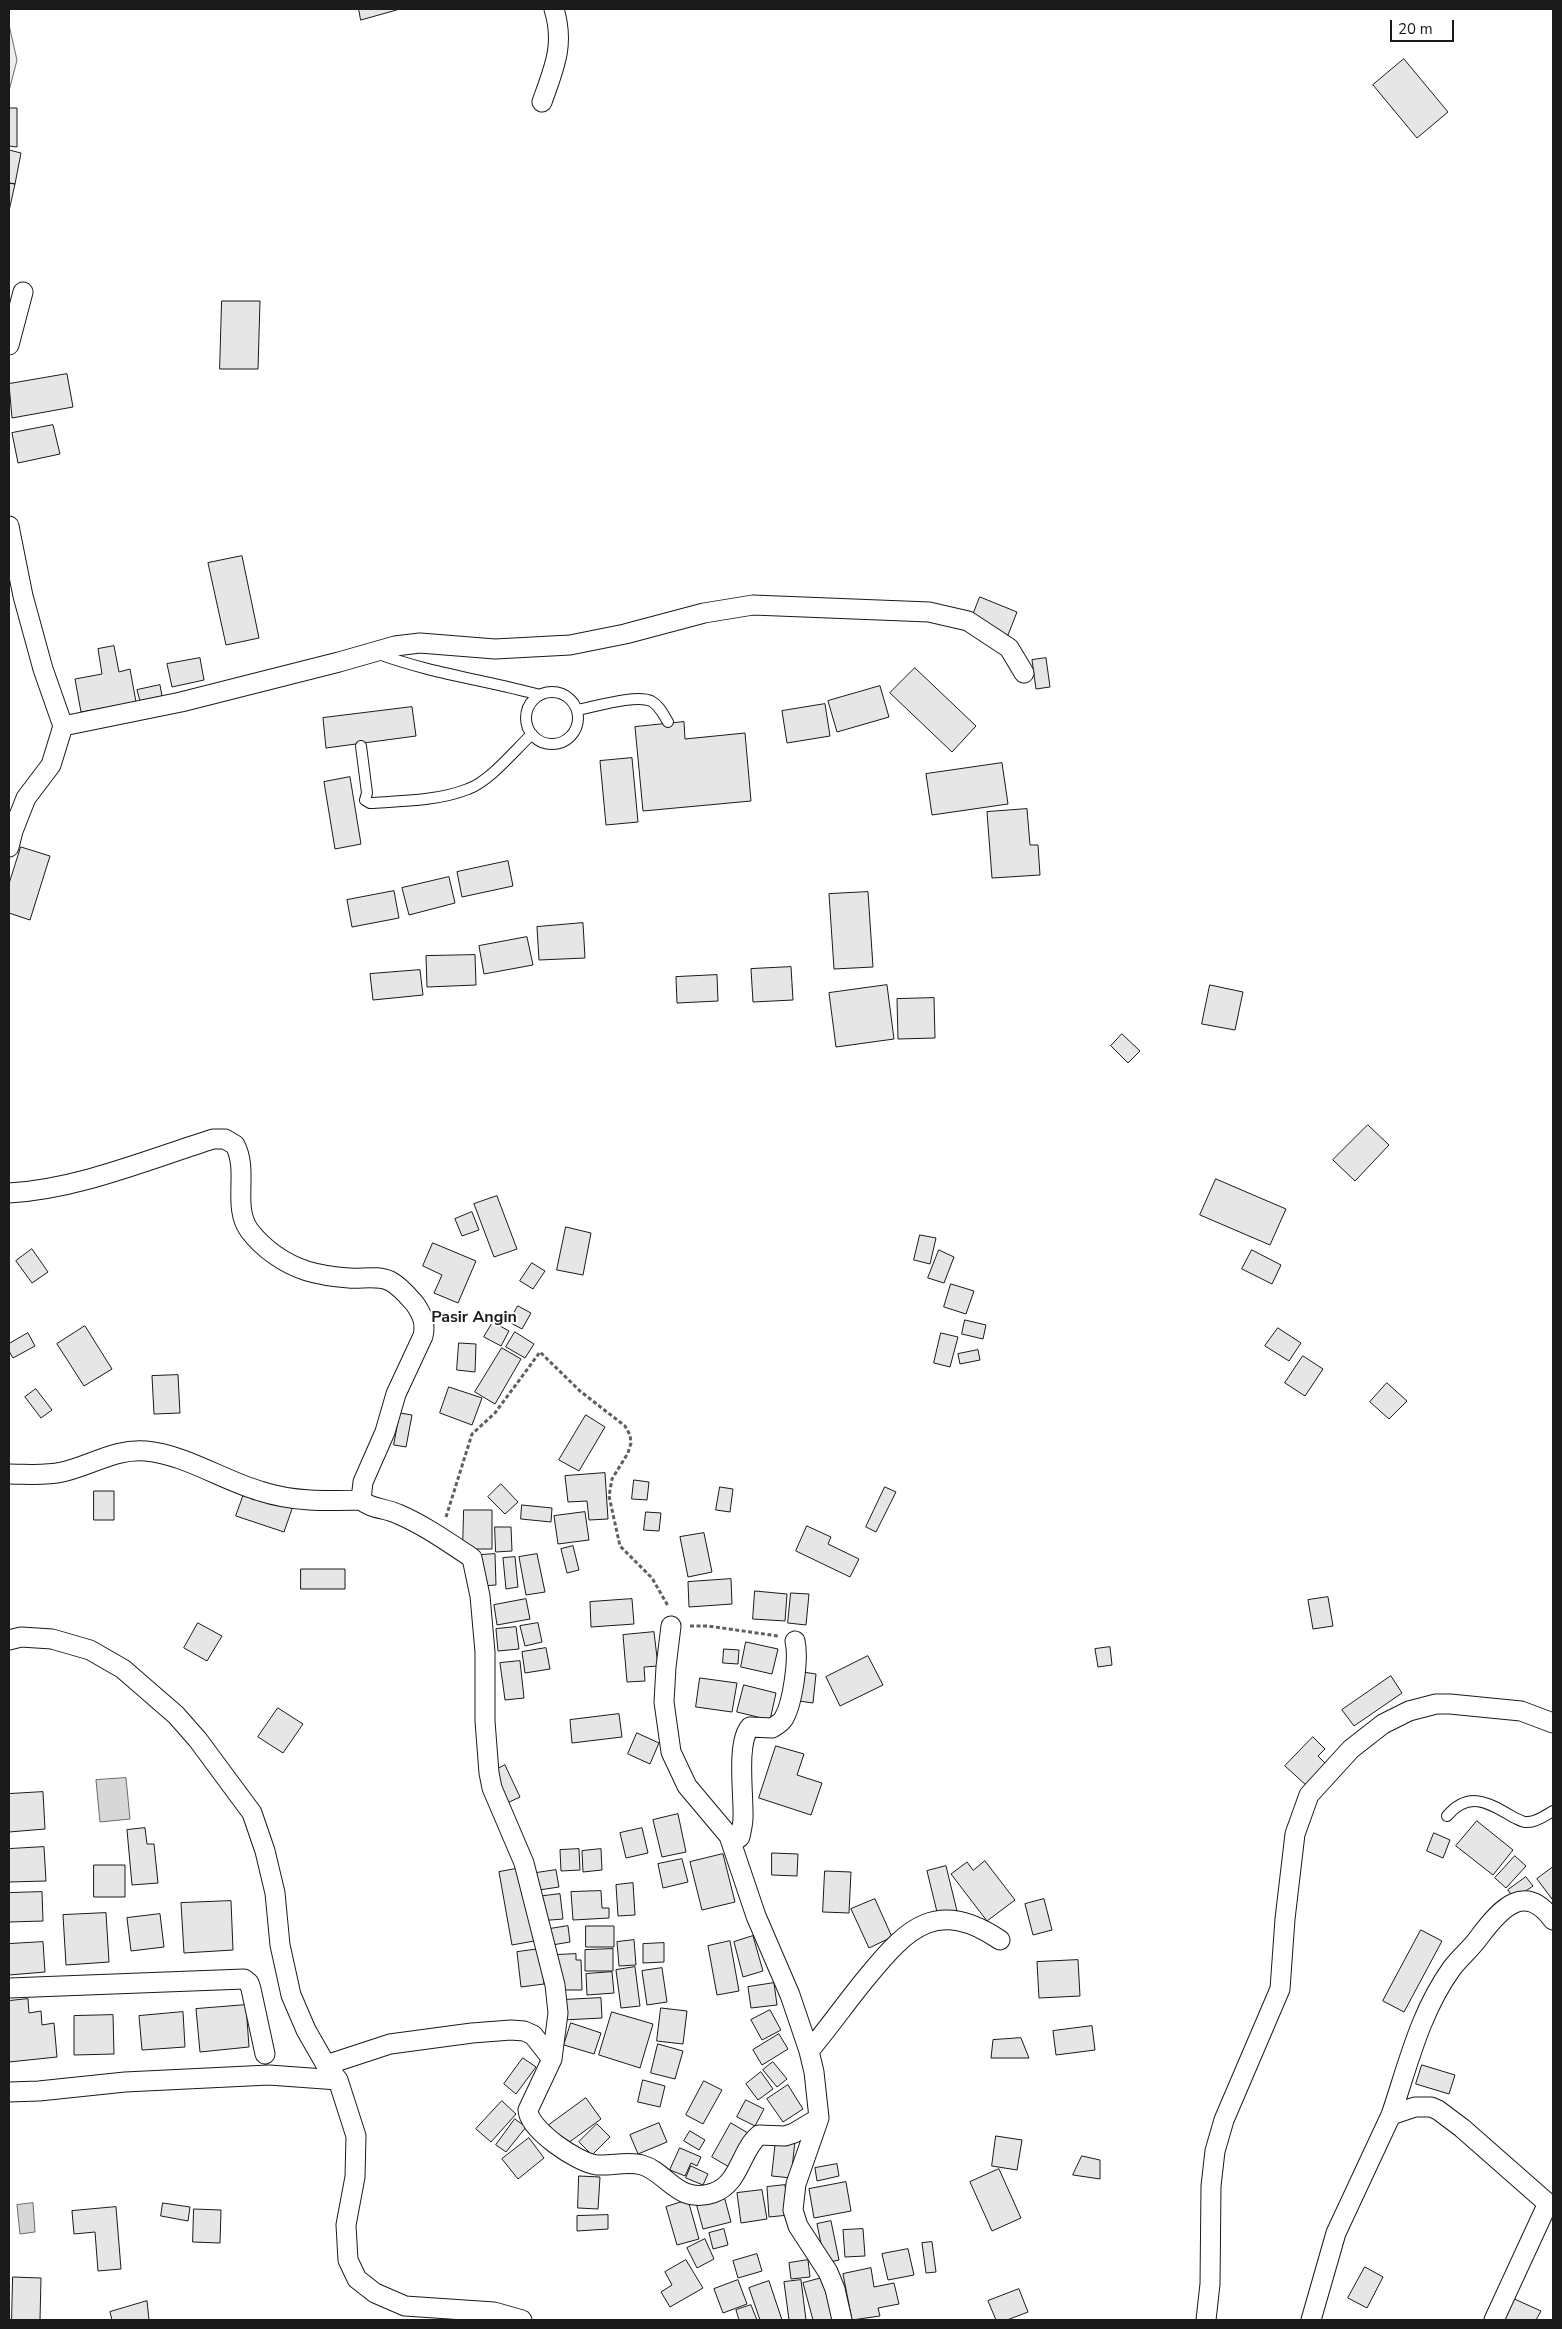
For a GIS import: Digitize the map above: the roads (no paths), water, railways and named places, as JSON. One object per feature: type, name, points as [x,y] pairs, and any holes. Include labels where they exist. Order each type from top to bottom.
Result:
[{"type":"street","points":[[542,102],[560,43],[554,9]]},
{"type":"street","points":[[9,345],[23,292]]},
{"type":"street","points":[[9,526],[24,596],[43,669],[62,726],[51,765],[26,798],[12,831],[9,847]]},
{"type":"street","points":[[62,726],[181,702],[395,646],[420,643],[494,648],[570,645],[615,636],[704,612],[752,605],[930,612],[968,621],[1009,648],[1024,673]]},
{"type":"street","points":[[9,1192],[27,1192],[88,1179],[213,1139],[225,1139],[231,1141],[238,1149],[244,1218],[248,1229],[266,1247],[282,1259],[309,1272],[349,1278],[384,1279],[395,1284],[407,1294],[420,1312],[424,1329],[396,1394],[385,1432],[363,1482],[361,1500]]},
{"type":"street","points":[[9,1474],[52,1474],[120,1453],[145,1451],[175,1458],[258,1491],[286,1498],[310,1501],[361,1500],[367,1505],[396,1513],[440,1537],[472,1558],[476,1570],[485,1652],[485,1721],[488,1773],[492,1788],[524,1863],[555,1985],[558,2013],[552,2058],[528,2110],[530,2117],[542,2131],[579,2159],[597,2165],[644,2165],[671,2186],[692,2194],[702,2195],[722,2189],[730,2181],[753,2140],[759,2135],[784,2136],[794,2133],[819,2118]]},
{"type":"street","points":[[671,1626],[664,1702],[671,1752],[687,1786],[722,1826],[732,1843],[753,1908],[790,1994],[809,2051],[814,2072],[819,2118],[796,2184],[793,2210],[798,2226],[828,2272],[835,2289],[842,2320]]},
{"type":"street","points":[[9,1640],[22,1637],[52,1638],[90,1650],[123,1669],[176,1715],[226,1776],[252,1813],[265,1851],[275,1893],[280,1945],[291,1995],[306,2030],[326,2065],[338,2080],[356,2136],[355,2177],[346,2225],[348,2260],[358,2279],[375,2293],[405,2306],[494,2312],[522,2320]]},
{"type":"street","points":[[732,1843],[740,1838],[743,1820],[742,1745],[750,1727],[772,1728],[784,1718],[791,1696],[797,1650],[795,1641]]},
{"type":"street","points":[[1206,2320],[1210,2284],[1210,2186],[1215,2150],[1224,2120],[1280,1989],[1285,1919],[1295,1834],[1309,1795],[1351,1749],[1383,1724],[1409,1711],[1436,1704],[1450,1704],[1521,1711],[1553,1723]]},
{"type":"street","points":[[1311,2320],[1336,2233],[1391,2115],[1403,2073],[1427,2011],[1452,1967],[1491,1921],[1508,1905],[1534,1902],[1545,1910],[1553,1920]]},
{"type":"street","points":[[809,2051],[890,1950],[914,1928],[938,1921],[957,1921],[989,1932],[1000,1940]]},
{"type":"street","points":[[9,1988],[244,1979],[252,1988],[265,2054]]},
{"type":"street","points":[[326,2065],[390,2044],[472,2033],[511,2030],[524,2030],[533,2035],[552,2058]]},
{"type":"street","points":[[9,2092],[39,2091],[125,2082],[269,2075],[338,2080]]},
{"type":"street","points":[[1391,2115],[1415,2107],[1431,2107],[1438,2110],[1551,2205],[1494,2320]]},
{"type":"lane","points":[[372,652],[420,669],[479,680],[540,695],[558,692],[566,695],[577,710],[579,718],[577,727],[565,741],[547,744],[532,734],[527,726],[526,717],[533,700],[540,695]]},
{"type":"lane","points":[[577,710],[637,699],[649,700],[662,711],[668,722]]},
{"type":"lane","points":[[361,746],[367,793],[365,800],[370,803],[412,800],[469,789],[484,779],[532,734]]},
{"type":"lane","points":[[1447,1816],[1460,1805],[1477,1800],[1492,1804],[1523,1822],[1534,1821],[1553,1811]]},
{"type":"district","name":"Pasir Angin","points":[[474,1318]]}]
